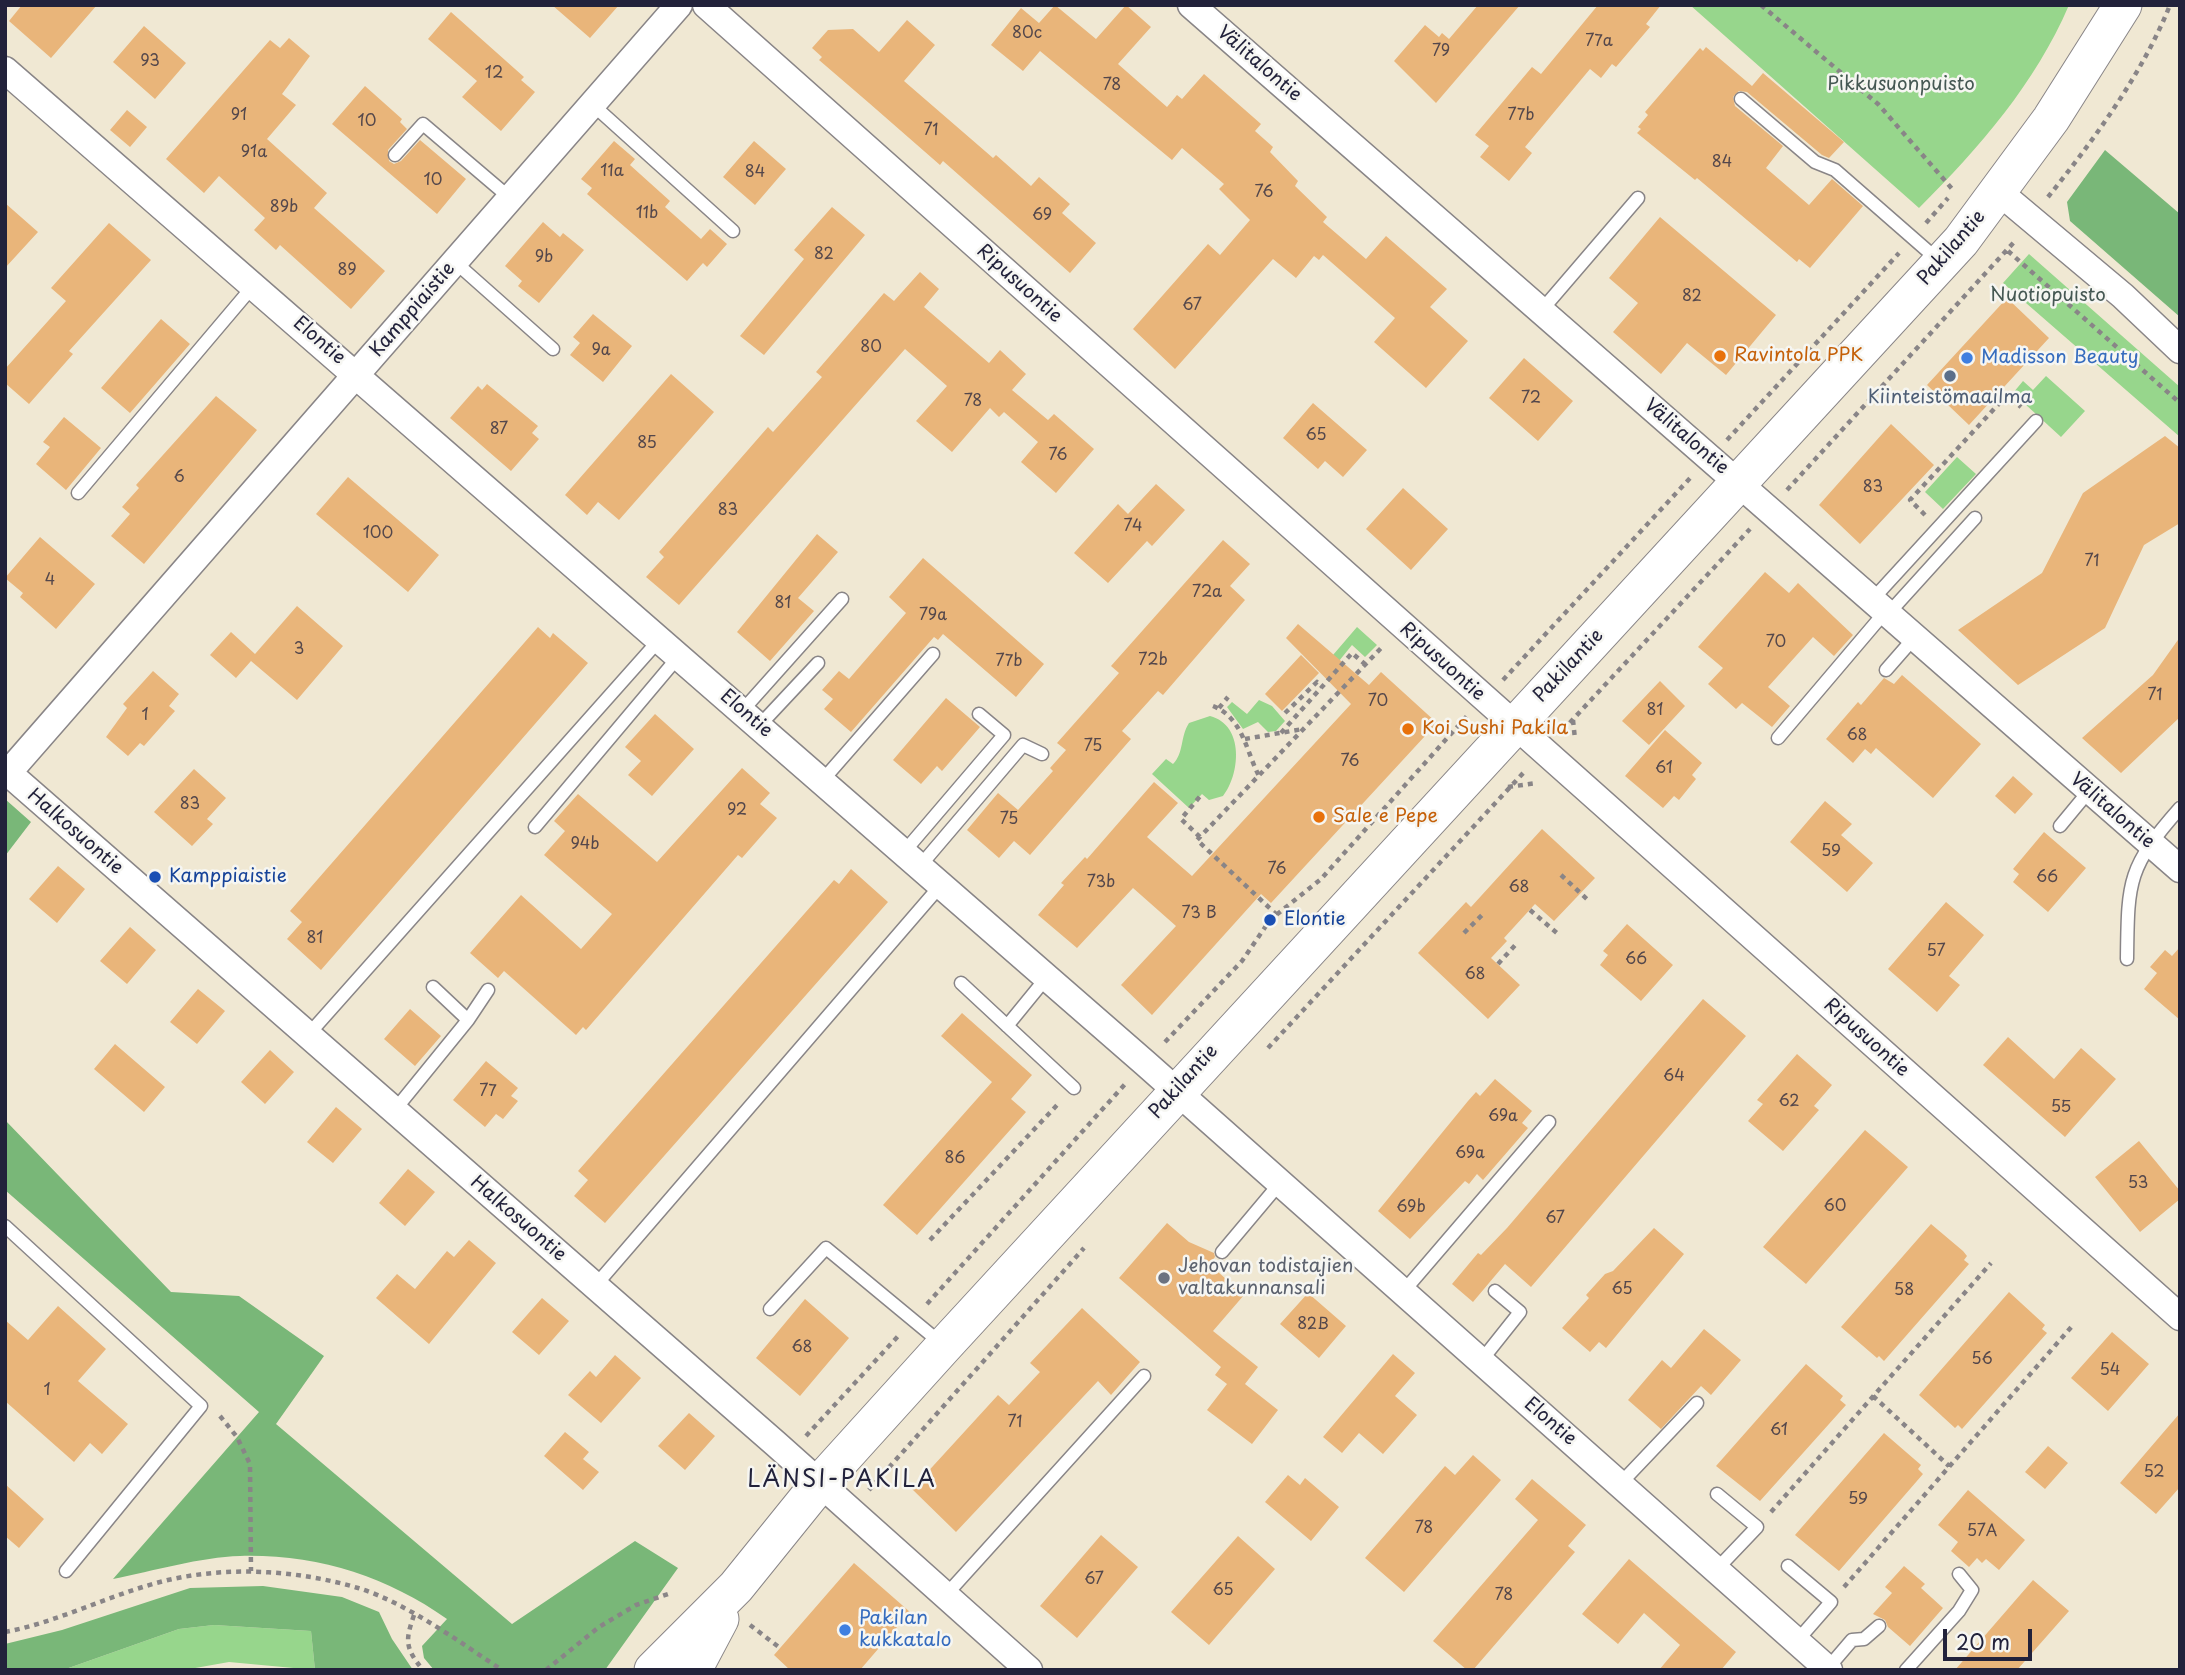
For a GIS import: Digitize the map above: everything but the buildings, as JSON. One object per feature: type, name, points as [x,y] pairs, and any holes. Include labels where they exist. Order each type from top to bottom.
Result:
[{"type":"main road","name":"Pakilantie","points":[[653,1670],[736,1587],[820,1483],[1176,1090],[1739,484],[1940,263],[2000,192],[2051,119],[2123,5]]},
{"type":"main road","name":"Pakilantie","points":[[693,1670],[736,1587]]},
{"type":"street","name":"Kamppiaistie","points":[[7,772],[679,5]]},
{"type":"street","name":"Ripusuontie","points":[[706,5],[2180,1317]]},
{"type":"street","name":"Välitalontie","points":[[1191,5],[2180,869]]},
{"type":"street","name":"Elontie","points":[[5,70],[1146,1063],[1828,1669]]},
{"type":"street","points":[[2000,192],[2123,296],[2180,350]]},
{"type":"street","name":"Halkosuontie","points":[[7,772],[820,1483],[945,1596],[1015,1665]]},
{"type":"lane","points":[[1741,99],[1815,162],[1835,170],[1940,263]]},
{"type":"lane","points":[[592,104],[733,230]]},
{"type":"lane","points":[[395,155],[423,124],[510,198]]},
{"type":"lane","points":[[1541,311],[1638,198]]},
{"type":"lane","points":[[455,262],[553,349]]},
{"type":"lane","points":[[78,493],[254,285]]},
{"type":"lane","points":[[1778,738],[1881,609],[1939,527],[2036,421]]},
{"type":"lane","points":[[1881,609],[1975,518]]},
{"type":"lane","points":[[750,718],[842,599]]},
{"type":"lane","points":[[1886,670],[1914,638]]},
{"type":"lane","points":[[535,827],[670,647]]},
{"type":"lane","points":[[308,1035],[670,647]]},
{"type":"lane","points":[[822,781],[933,654]]},
{"type":"lane","points":[[750,718],[818,663]]},
{"type":"lane","points":[[912,859],[1003,736],[979,714]]},
{"type":"lane","points":[[912,859],[1023,745],[1042,754]]},
{"type":"lane","points":[[2060,826],[2089,791]]},
{"type":"lane","points":[[2127,959],[2127,901],[2135,868],[2149,843],[2180,808]]},
{"type":"lane","points":[[596,1286],[941,884]]},
{"type":"lane","points":[[1007,1026],[1047,978]]},
{"type":"lane","points":[[961,983],[1074,1088]]},
{"type":"lane","points":[[433,987],[468,1020]]},
{"type":"lane","points":[[394,1111],[468,1020],[488,990]]},
{"type":"lane","points":[[1403,1292],[1549,1122]]},
{"type":"lane","points":[[1222,1252],[1280,1183]]},
{"type":"lane","points":[[5,1226],[201,1406],[66,1571]]},
{"type":"lane","points":[[770,1309],[826,1248],[944,1346]]},
{"type":"lane","points":[[1481,1361],[1520,1312],[1495,1291]]},
{"type":"lane","points":[[945,1596],[1144,1376]]},
{"type":"lane","points":[[1620,1484],[1697,1403]]},
{"type":"lane","points":[[1716,1570],[1758,1527],[1717,1494]]},
{"type":"lane","points":[[1788,1566],[1831,1602],[1797,1641]]},
{"type":"lane","points":[[1906,1670],[1959,1611],[1972,1590],[1959,1574]]},
{"type":"lane","points":[[1828,1669],[1853,1640],[1864,1639],[1880,1626]]},
{"type":"path","points":[[810,1432],[1242,961],[1277,915],[1321,879],[1484,698],[1526,657],[1954,191],[1878,104],[1761,5]]},
{"type":"path","points":[[1263,1052],[2008,251],[2088,148],[2128,83],[2170,5]]},
{"type":"path","points":[[2008,251],[2180,403]]},
{"type":"path","points":[[1939,527],[1910,500],[2007,394],[2036,421]]},
{"type":"path","points":[[1277,915],[1197,840],[1387,642]]},
{"type":"path","points":[[1281,733],[1352,653],[1366,665]]},
{"type":"path","points":[[1285,713],[1317,682],[1322,687]]},
{"type":"path","points":[[1228,697],[1216,707],[1245,739],[1259,776]]},
{"type":"path","points":[[1245,739],[1304,729]]},
{"type":"path","points":[[1200,837],[1181,819],[1202,794]]},
{"type":"path","points":[[1561,876],[1590,901]]},
{"type":"path","points":[[1530,910],[1558,934]]},
{"type":"path","points":[[1464,933],[1485,912]]},
{"type":"path","points":[[1498,964],[1518,943]]},
{"type":"path","points":[[930,1240],[1074,1088]]},
{"type":"path","points":[[873,1485],[1088,1242]]},
{"type":"path","points":[[1758,1527],[1991,1264]]},
{"type":"path","points":[[1831,1602],[2074,1324]]},
{"type":"path","points":[[1873,1396],[1949,1466]]},
{"type":"path","points":[[201,1406],[218,1414],[237,1437],[250,1464],[251,1571]]},
{"type":"path","points":[[5,1632],[170,1580],[251,1571],[307,1576],[360,1588],[414,1615],[502,1670]]},
{"type":"path","points":[[546,1670],[599,1628],[636,1605],[668,1594]]},
{"type":"path","points":[[414,1615],[406,1639],[412,1656],[423,1670]]},
{"type":"path","points":[[747,1623],[780,1648]]},
{"type":"green space","name":"Pikkusuonpuisto","points":[[1690,5],[2069,5],[2023,88],[1984,138],[1919,208]]},
{"type":"green space","name":"Nuotiopuisto","points":[[2105,150],[2180,214],[2180,317],[2070,221],[2067,202]]},
{"type":"green space","name":"Nuotiopuisto","points":[[2029,254],[2180,387],[2180,437],[2003,283]]},
{"type":"green space","points":[[2046,376],[2085,411],[2061,437],[2013,393],[2023,381],[2033,390]]},
{"type":"green space","points":[[1957,457],[1976,474],[1943,509],[1925,492]]},
{"type":"green space","points":[[1357,627],[1377,645],[1365,657],[1352,645],[1326,677],[1333,655]]},
{"type":"green space","points":[[1259,700],[1272,706],[1285,721],[1276,731],[1268,732],[1258,722],[1243,729],[1227,707],[1232,702],[1247,714]]},
{"type":"green space","points":[[1210,716],[1229,729],[1234,740],[1236,764],[1229,787],[1223,796],[1209,800],[1202,794],[1189,808],[1152,774],[1166,759],[1173,764],[1176,760],[1189,723]]},
{"type":"green space","points":[[5,799],[31,822],[5,856]]},
{"type":"green space","points":[[5,1120],[171,1292],[239,1296],[324,1356],[276,1424],[512,1624],[635,1541],[678,1568],[605,1670],[434,1670],[424,1658],[422,1646],[447,1619],[400,1591],[375,1580],[323,1564],[296,1559],[268,1556],[225,1557],[113,1579],[259,1412],[5,1190]]},
{"type":"green space","points":[[263,1586],[342,1597],[379,1612],[392,1639],[413,1670],[315,1670],[311,1631],[214,1625],[179,1629],[63,1670],[5,1670],[5,1644],[62,1630],[190,1588]]},
{"type":"green space","points":[[214,1625],[311,1631],[315,1670],[229,1662],[184,1670],[63,1670],[179,1629]]},
{"type":"place","name":"Ravintola PPK","points":[[1720,356]]},
{"type":"place","name":"Madisson Beauty","points":[[1967,358]]},
{"type":"place","name":"Kiinteistömaailma","points":[[1950,376]]},
{"type":"place","name":"Koi Sushi Pakila","points":[[1408,729]]},
{"type":"place","name":"Sale e Pepe","points":[[1319,817]]},
{"type":"place","name":"Kamppiaistie","points":[[155,877]]},
{"type":"place","name":"Elontie","points":[[1270,920]]},
{"type":"place","name":"Jehovan todistajien valtakunnansali","points":[[1164,1278]]},
{"type":"place","name":"Pakilan kukkatalo","points":[[845,1630]]},
{"type":"district","name":"LÄNSI-PAKILA","points":[[842,1481]]}]
